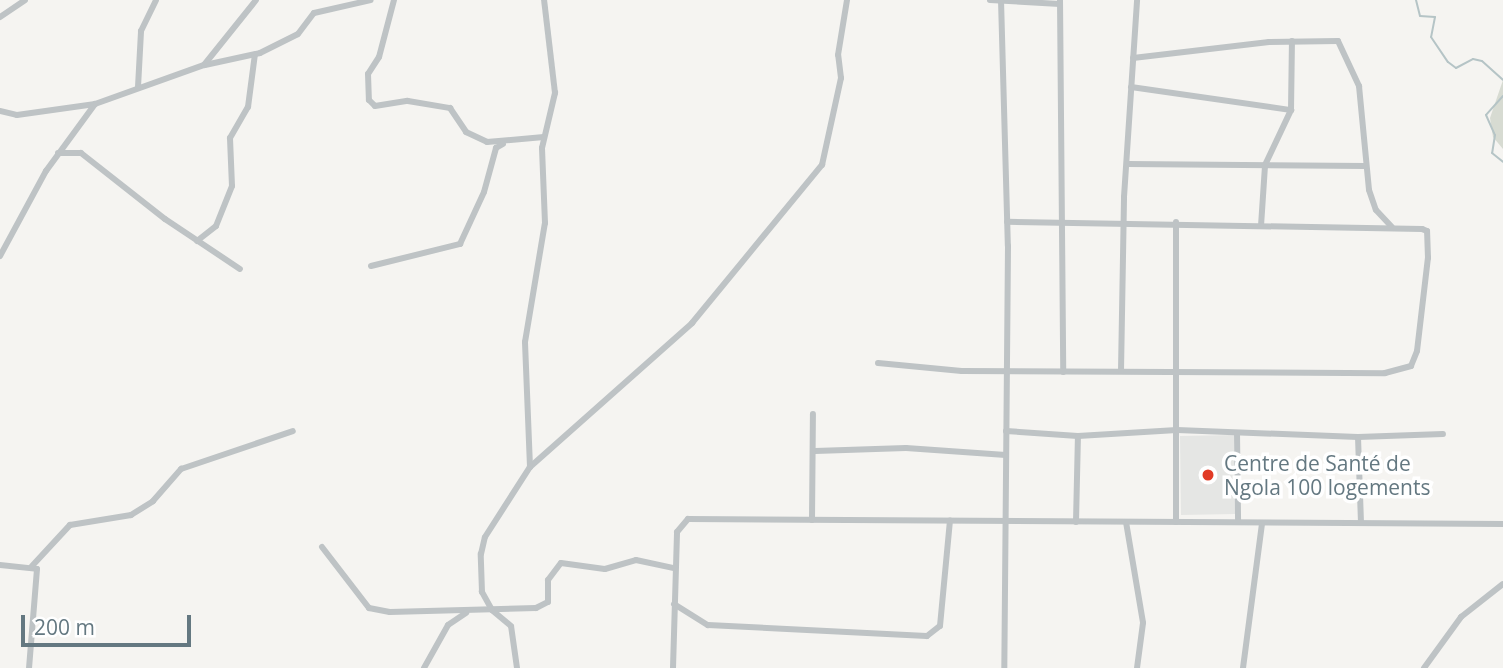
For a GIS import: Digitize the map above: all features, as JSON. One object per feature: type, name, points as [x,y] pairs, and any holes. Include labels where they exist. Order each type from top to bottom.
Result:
[{"type":"street","points":[[0,17],[25,0]]},
{"type":"street","points":[[138,87],[141,31],[156,0]]},
{"type":"street","points":[[204,65],[256,0]]},
{"type":"street","points":[[0,111],[17,115],[95,104],[204,65],[255,54],[298,34],[314,13],[372,0]]},
{"type":"street","points":[[394,0],[379,57],[368,74],[369,100],[382,107],[408,101],[450,108],[474,137],[505,144]]},
{"type":"street","points":[[530,467],[525,342],[545,223],[544,137],[555,93],[544,0]]},
{"type":"street","points":[[517,668],[511,626],[492,610],[482,592],[483,542],[530,467],[692,323],[822,166],[841,78],[838,55],[848,0]]},
{"type":"street","points":[[990,0],[1060,2],[1057,80],[1065,225],[1063,372]]},
{"type":"street","points":[[1121,371],[1131,87],[1137,0]]},
{"type":"street","points":[[1001,1],[1007,222],[1004,668]]},
{"type":"street","points":[[1133,58],[1331,37],[1343,48],[1359,86],[1366,166],[1376,210],[1393,227]]},
{"type":"street","points":[[1261,226],[1265,165],[1291,110],[1292,41]]},
{"type":"street","points":[[197,241],[216,226],[232,187],[230,138],[248,107],[255,54]]},
{"type":"street","points":[[1131,87],[1291,110]]},
{"type":"street","points":[[0,256],[58,153],[95,104]]},
{"type":"street","points":[[371,266],[460,244],[484,192],[496,148],[544,137]]},
{"type":"street","points":[[58,153],[81,153],[197,241],[240,269]]},
{"type":"street","points":[[1128,164],[1366,166]]},
{"type":"street","points":[[878,363],[1007,371],[1402,373],[1417,351],[1428,243],[1422,229],[1176,222],[1065,225],[1007,222]]},
{"type":"street","points":[[1176,222],[1176,522]]},
{"type":"street","points":[[811,520],[815,451],[813,414]]},
{"type":"street","points":[[1006,431],[1078,436],[1177,430],[1358,437],[1443,434]]},
{"type":"street","points":[[0,565],[32,566],[70,525],[131,515],[153,501],[181,469],[293,431]]},
{"type":"street","points":[[1237,433],[1238,520]]},
{"type":"street","points":[[1076,522],[1078,436]]},
{"type":"street","points":[[1358,437],[1360,522]]},
{"type":"street","points":[[815,451],[906,448],[1006,455]]},
{"type":"street","points":[[673,668],[679,525],[688,519],[1005,518],[1126,523],[1238,520],[1262,524],[1503,524]]},
{"type":"street","points":[[674,604],[708,625],[927,636],[940,626],[950,520]]},
{"type":"street","points":[[1126,523],[1143,624],[1137,668]]},
{"type":"street","points":[[1243,668],[1262,524]]},
{"type":"street","points":[[322,547],[369,608],[466,613],[545,606],[552,569],[561,563],[605,569],[636,560],[676,568]]},
{"type":"street","points":[[29,668],[38,574],[32,566]]},
{"type":"street","points":[[1424,668],[1461,617],[1503,584]]},
{"type":"street","points":[[424,668],[449,625],[466,613]]},
{"type":"shaded area","points":[[1503,80],[1503,149],[1493,137],[1490,118]]},
{"type":"shaded area","name":"Centre de Santé de Ngola 100 logements","points":[[1234,435],[1235,514],[1181,515],[1180,436]]},
{"type":"waterway","points":[[1416,0],[1420,16],[1435,17],[1431,37],[1448,62],[1456,68],[1473,59],[1482,61],[1503,80]]},
{"type":"waterway","points":[[1503,96],[1486,115],[1495,135],[1492,153],[1503,162]]},
{"type":"place","name":"Centre de Santé de Ngola 100 logements","points":[[1208,475]]}]
